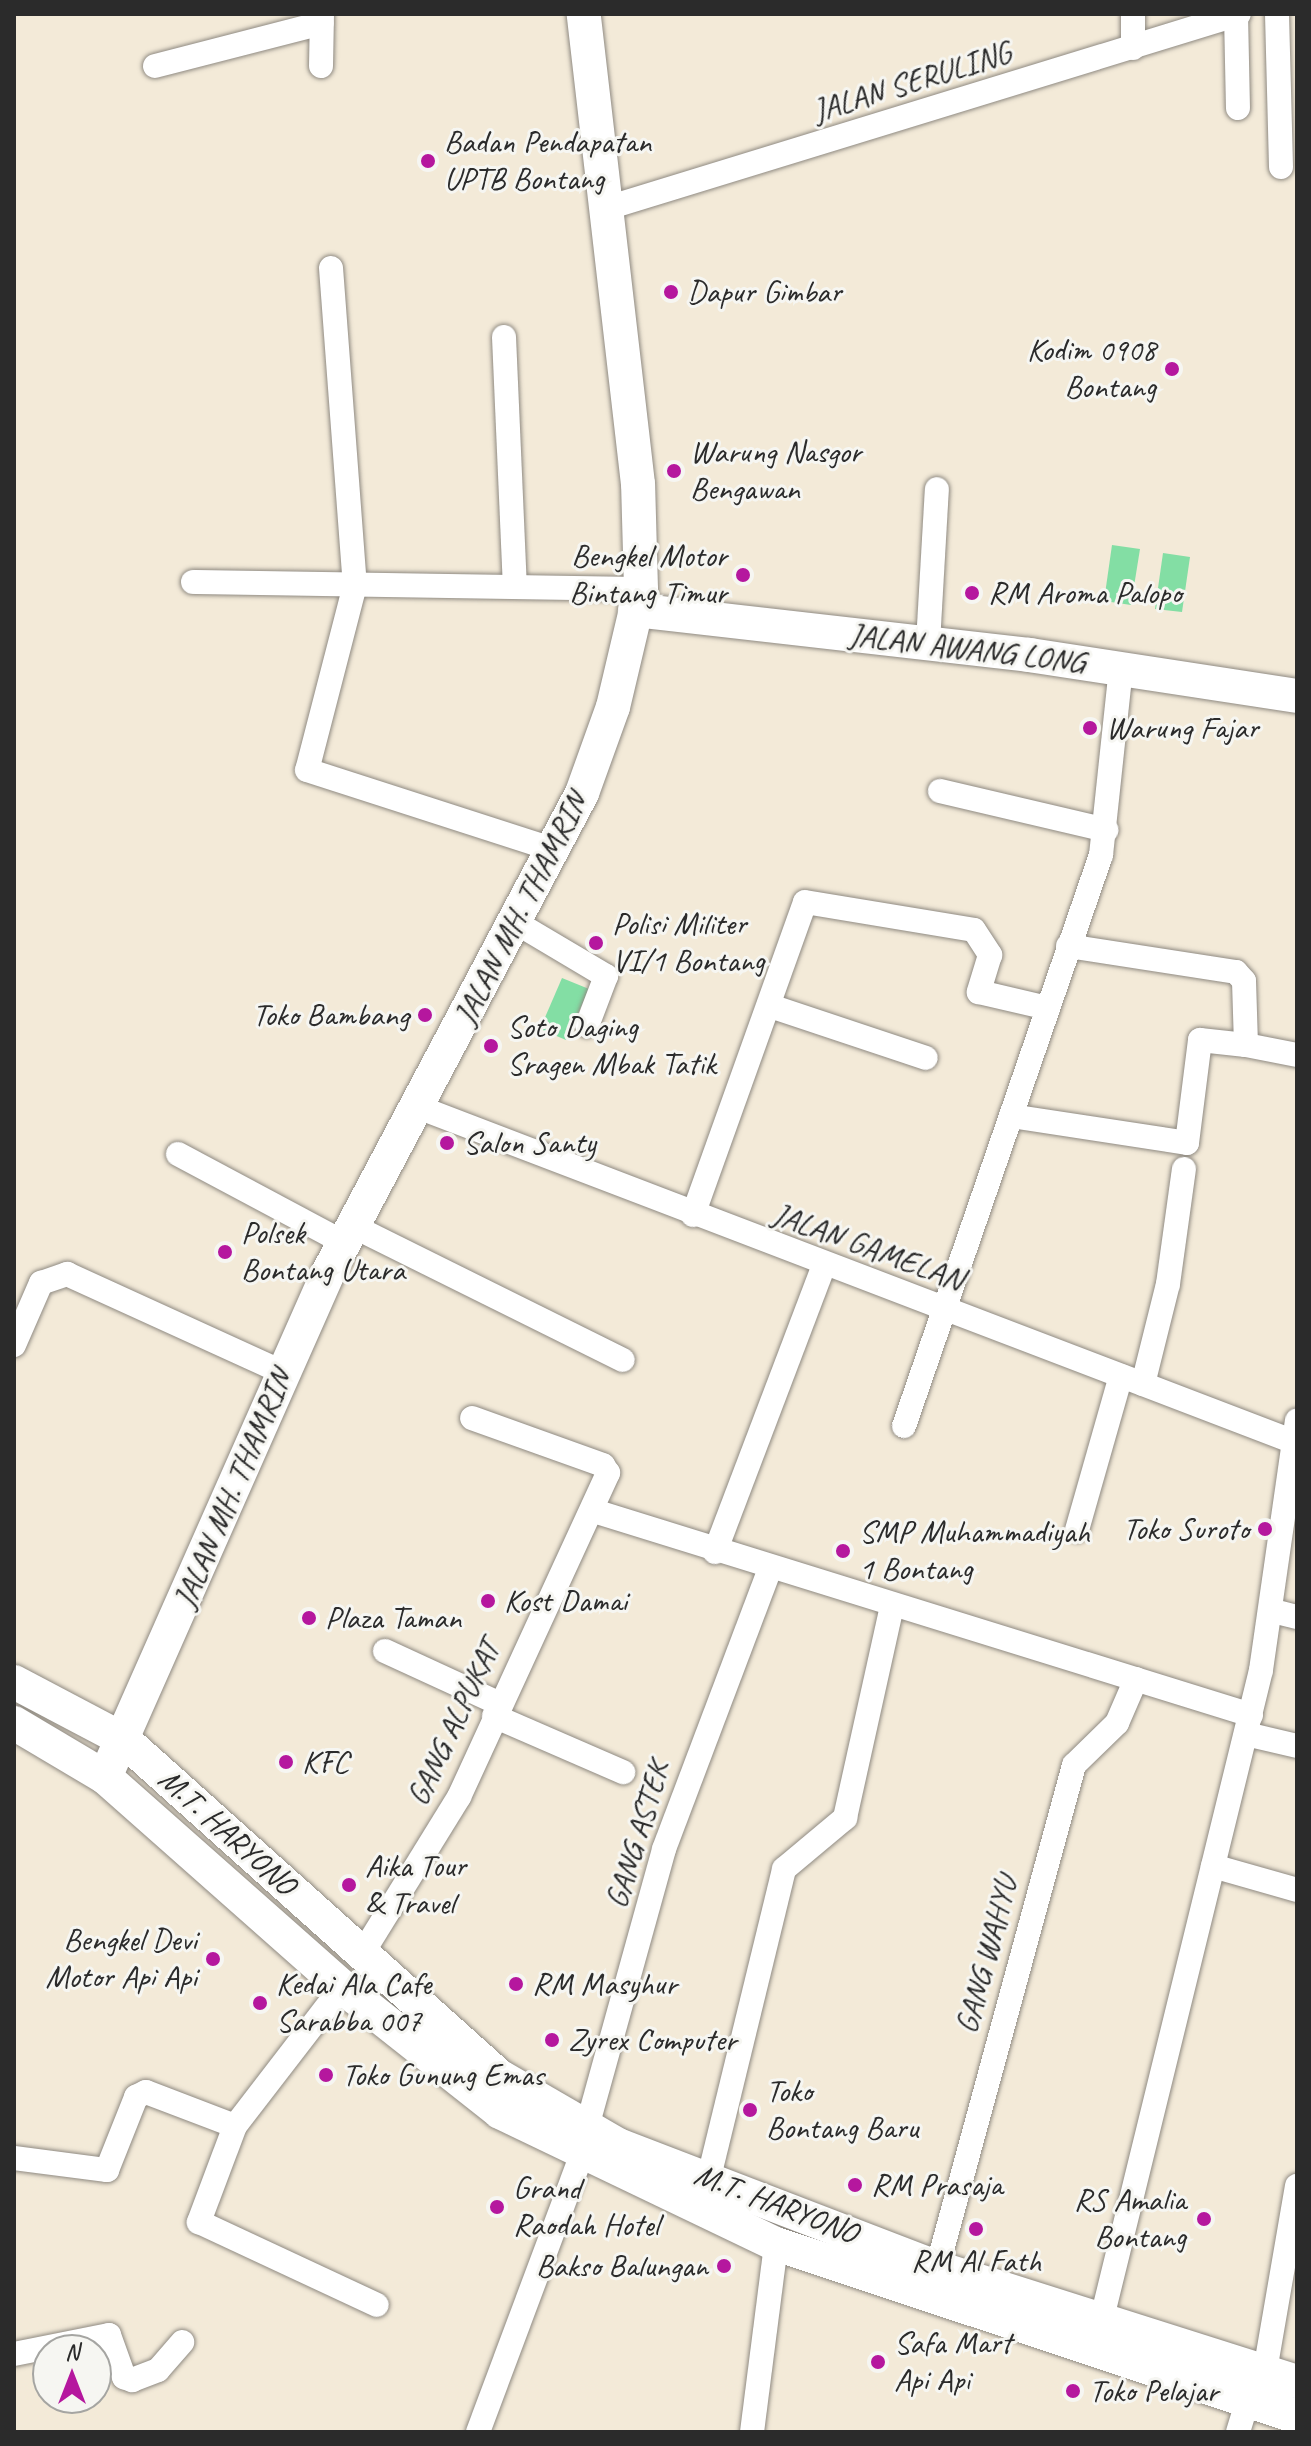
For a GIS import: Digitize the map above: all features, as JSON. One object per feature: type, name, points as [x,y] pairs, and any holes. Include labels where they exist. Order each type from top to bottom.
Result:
[{"type":"main road","name":"JALAN MH. THAMRIN","points":[[105,1777],[124,1740],[282,1372],[348,1234],[515,922],[597,755],[638,600],[632,403],[604,209],[584,14]]},
{"type":"main road","name":"JALAN AWANG LONG","points":[[638,600],[1297,696]]},
{"type":"main road","name":"M.T. HARYONO","points":[[14,1682],[124,1740],[499,2076],[584,2141],[776,2244],[1101,2322],[1297,2382]]},
{"type":"main road","name":"M.T. HARYONO","points":[[14,1723],[105,1777],[342,1987],[500,2112],[584,2141],[709,2177],[932,2283],[1243,2417],[1297,2417]]},
{"type":"street","points":[[1133,14],[1133,48]]},
{"type":"street","name":"JALAN SERULING","points":[[604,209],[1238,14]]},
{"type":"street","points":[[1238,14],[1238,108]]},
{"type":"street","points":[[1277,14],[1281,167]]},
{"type":"street","points":[[155,66],[322,18],[321,66]]},
{"type":"street","points":[[331,268],[355,585],[307,770],[552,849]]},
{"type":"street","points":[[504,337],[515,587]]},
{"type":"street","points":[[928,643],[937,489]]},
{"type":"street","points":[[193,582],[515,587],[638,600]]},
{"type":"street","points":[[904,1426],[1106,830],[1121,669]]},
{"type":"street","points":[[940,791],[1106,830]]},
{"type":"street","points":[[693,1215],[770,1006],[799,909],[812,899],[974,930],[990,955],[979,992],[1048,1008]]},
{"type":"street","points":[[515,922],[606,976],[587,1026]]},
{"type":"street","points":[[1068,946],[1236,972],[1244,981],[1246,1045]]},
{"type":"street","points":[[770,1006],[926,1058]]},
{"type":"street","points":[[1011,1116],[1187,1143],[1200,1040],[1297,1055]]},
{"type":"street","name":"JALAN GAMELAN","points":[[418,1107],[823,1268],[1296,1436]]},
{"type":"street","points":[[178,1154],[623,1360]]},
{"type":"street","points":[[1077,1530],[1168,1284],[1184,1169]]},
{"type":"street","points":[[715,1552],[823,1268]]},
{"type":"street","points":[[14,1345],[41,1283],[67,1274],[282,1372]]},
{"type":"street","name":"GANG ALPUKAT","points":[[362,1954],[445,1824],[594,1511],[608,1473],[603,1465],[472,1418]]},
{"type":"street","points":[[1101,2322],[1249,1724],[1273,1611],[1296,1436]]},
{"type":"street","points":[[594,1511],[715,1552],[1136,1679],[1297,1746]]},
{"type":"street","name":"GANG ASTEK","points":[[478,2432],[584,2141],[664,1849],[770,1568]]},
{"type":"street","points":[[709,2177],[784,1869],[845,1818],[892,1606]]},
{"type":"street","points":[[1273,1611],[1297,1617]]},
{"type":"street","points":[[385,1651],[623,1772]]},
{"type":"street","name":"GANG WAHYU","points":[[932,2283],[1074,1765],[1117,1723],[1136,1679]]},
{"type":"street","points":[[1213,1866],[1297,1890]]},
{"type":"street","points":[[342,1987],[235,2126],[199,2222],[377,2305]]},
{"type":"street","points":[[14,2158],[107,2170],[136,2097],[146,2092],[235,2126]]},
{"type":"street","points":[[1265,2371],[1297,2186]]},
{"type":"street","points":[[752,2432],[776,2244]]},
{"type":"street","points":[[14,2354],[109,2335],[124,2377],[132,2380],[158,2370],[182,2342]]},
{"type":"green space","points":[[1112,545],[1140,549],[1131,605],[1104,601]]},
{"type":"green space","points":[[1163,553],[1190,557],[1182,612],[1155,609]]},
{"type":"green space","points":[[562,978],[589,989],[566,1040],[540,1029]]},
{"type":"place","name":"Badan Pendapatan UPTB Bontang","points":[[428,161]]},
{"type":"place","name":"Dapur Gimbar","points":[[671,292]]},
{"type":"place","name":"Kodim 0908 Bontang","points":[[1172,369]]},
{"type":"place","name":"Warung Nasgor Bengawan","points":[[674,471]]},
{"type":"place","name":"Bengkel Motor Bintang Timur","points":[[743,575]]},
{"type":"place","name":"RM Aroma Palopo","points":[[972,593]]},
{"type":"place","name":"Warung Fajar","points":[[1090,728]]},
{"type":"place","name":"Polisi Militer VI/1 Bontang","points":[[596,943]]},
{"type":"place","name":"Toko Bambang","points":[[425,1015]]},
{"type":"place","name":"Soto Daging Sragen Mbak Tatik","points":[[491,1046]]},
{"type":"place","name":"Salon Santy","points":[[447,1143]]},
{"type":"place","name":"Polsek Bontang Utara","points":[[225,1252]]},
{"type":"place","name":"Toko Suroto","points":[[1265,1529]]},
{"type":"place","name":"SMP Muhammadiyah 1 Bontang","points":[[843,1551]]},
{"type":"place","name":"Kost Damai","points":[[488,1601]]},
{"type":"place","name":"Plaza Taman","points":[[309,1618]]},
{"type":"place","name":"KFC","points":[[286,1762]]},
{"type":"place","name":"Aika Tour & Travel","points":[[349,1885]]},
{"type":"place","name":"Bengkel Devi Motor Api Api","points":[[213,1959]]},
{"type":"place","name":"RM Masyhur","points":[[516,1984]]},
{"type":"place","name":"Kedai Ala Cafe Sarabba 007","points":[[260,2003]]},
{"type":"place","name":"Zyrex Computer","points":[[552,2040]]},
{"type":"place","name":"Toko Gunung Emas","points":[[326,2075]]},
{"type":"place","name":"Toko Bontang Baru","points":[[750,2110]]},
{"type":"place","name":"RM Prasaja","points":[[855,2185]]},
{"type":"place","name":"Grand Raodah Hotel","points":[[497,2207]]},
{"type":"place","name":"RS Amalia Bontang","points":[[1204,2219]]},
{"type":"place","name":"RM Al Fath","points":[[976,2229]]},
{"type":"place","name":"Bakso Balungan","points":[[724,2266]]},
{"type":"place","name":"Safa Mart Api Api","points":[[878,2362]]},
{"type":"place","name":"Toko Pelajar","points":[[1073,2391]]}]
